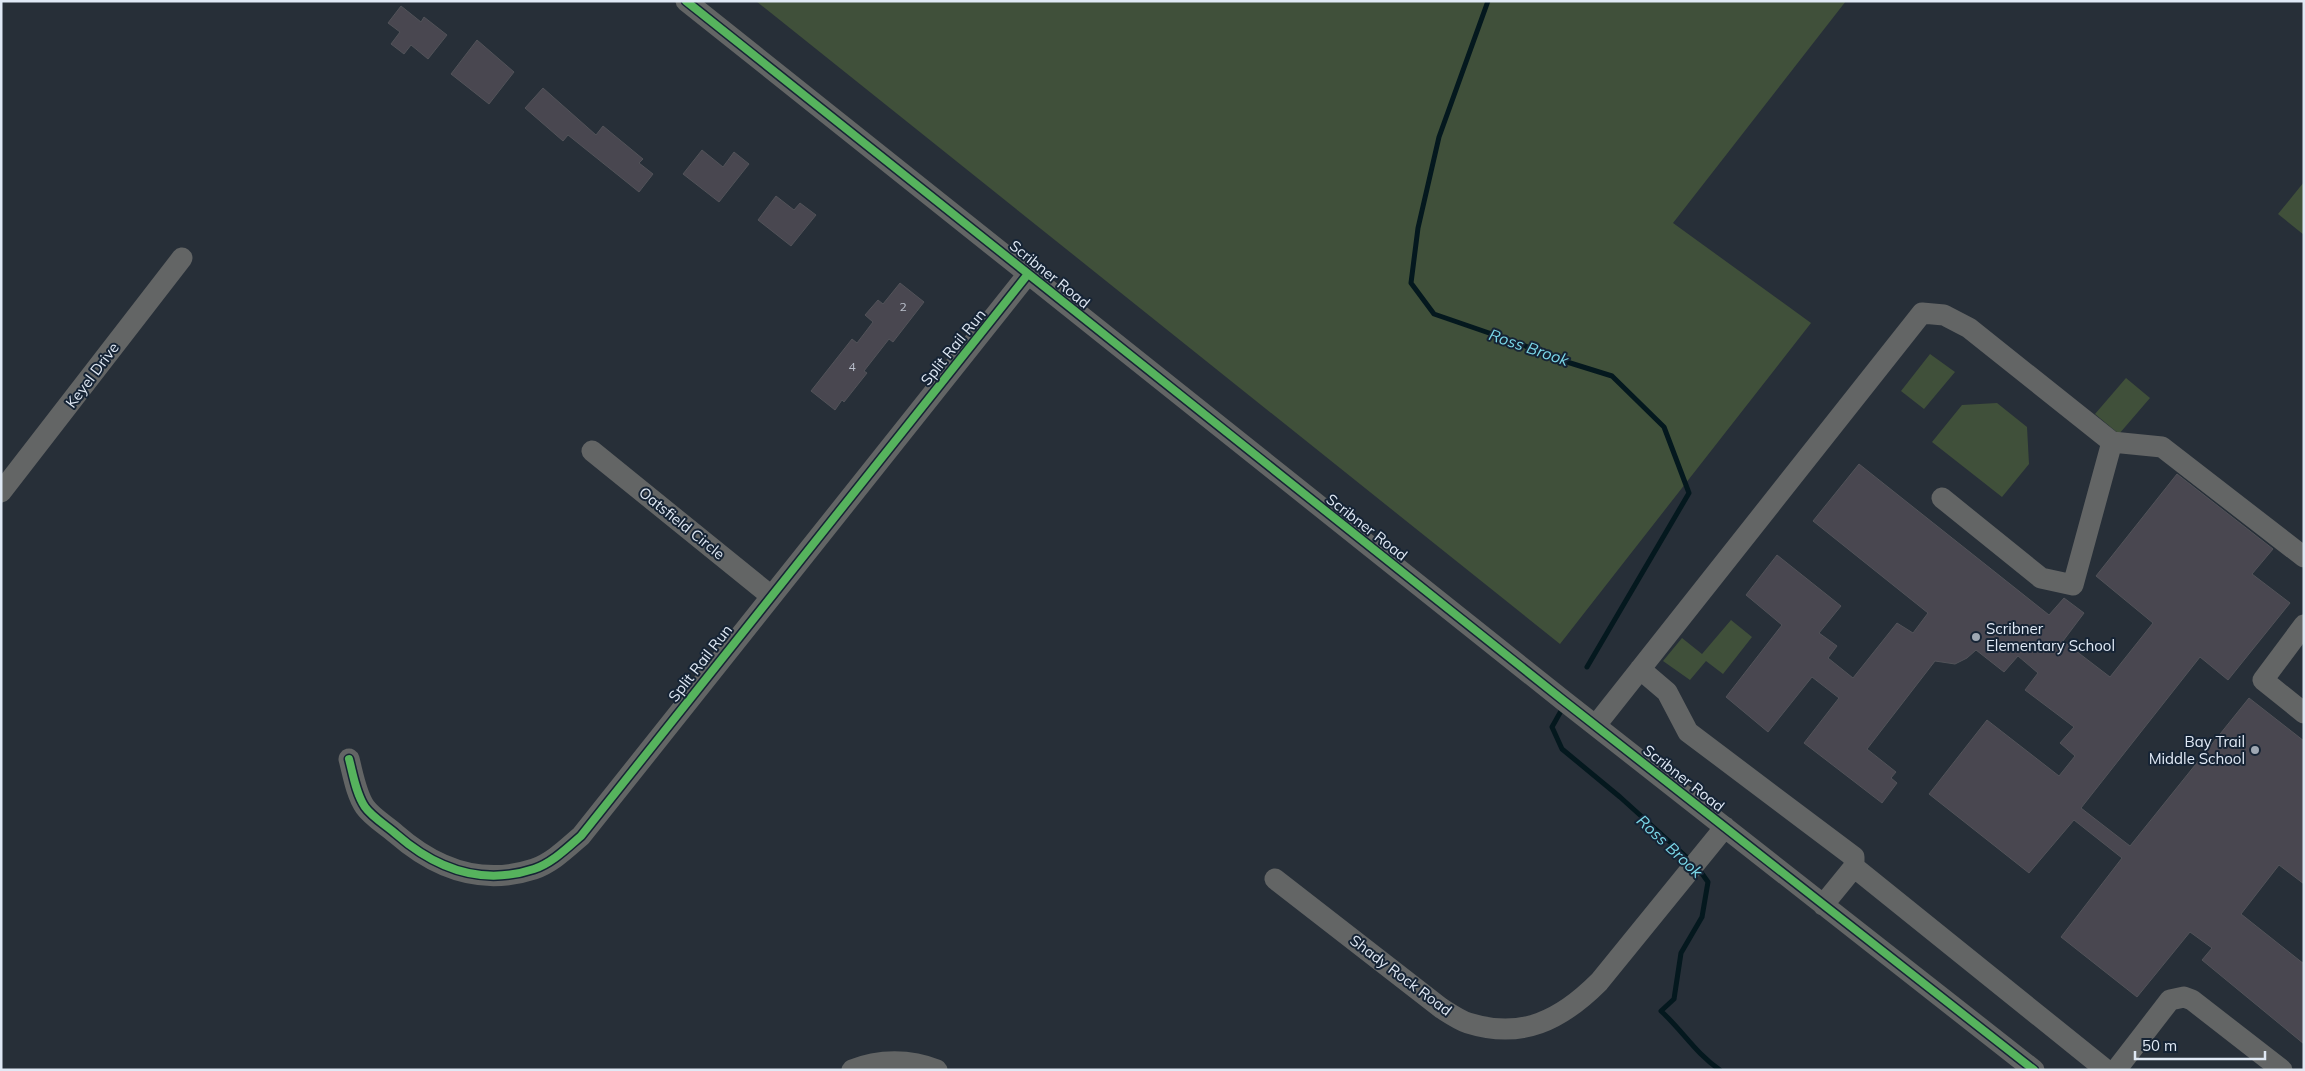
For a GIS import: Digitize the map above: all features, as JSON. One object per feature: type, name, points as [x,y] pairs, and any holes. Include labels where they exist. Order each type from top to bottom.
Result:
[{"type":"street","name":"Scribner Road","points":[[686,1],[1596,725],[2034,1070]]},
{"type":"street","name":"Keyel Drive","points":[[1,492],[182,258]]},
{"type":"street","name":"Split Rail Run","points":[[349,760],[365,807],[425,857],[451,869],[478,874],[506,875],[536,869],[560,854],[581,836],[1028,274]]},
{"type":"street","points":[[1596,725],[1922,313],[1944,315],[1968,328],[2112,442],[2162,447],[2304,557]]},
{"type":"street","points":[[1942,498],[2041,578],[2074,585],[2112,442]]},
{"type":"street","name":"Oatsfield Circle","points":[[592,451],[771,596]]},
{"type":"street","points":[[2304,626],[2263,680],[2304,714]]},
{"type":"street","points":[[1640,669],[1666,692],[1688,732],[1854,862],[2106,1070]]},
{"type":"street","name":"Shady Rock Road","points":[[1275,879],[1441,1008],[1466,1022],[1493,1029],[1522,1028],[1548,1020],[1578,1003],[1599,982],[1725,827]]},
{"type":"street","points":[[1823,905],[1854,862]]},
{"type":"street","points":[[2116,1070],[2170,1000],[2184,997],[2192,1000],[2282,1070]]},
{"type":"street","points":[[852,1070],[865,1065],[893,1061],[922,1064],[937,1070]]},
{"type":"green space","points":[[756,1],[1846,1],[1673,223],[1811,323],[1560,644]]},
{"type":"green space","points":[[2304,182],[2304,235],[2278,214]]},
{"type":"green space","points":[[1930,354],[1955,372],[1924,409],[1901,391]]},
{"type":"green space","points":[[2126,378],[2150,398],[2119,434],[2095,414]]},
{"type":"green space","points":[[1997,403],[2027,427],[2029,464],[2002,497],[1932,442],[1962,405]]},
{"type":"green space","points":[[1731,620],[1752,637],[1723,674],[1706,661],[1690,680],[1663,661],[1682,638],[1702,654]]},
{"type":"building","points":[[401,6],[421,22],[424,17],[447,35],[428,59],[411,45],[404,54],[391,44],[400,32],[388,23]]},
{"type":"building","points":[[477,40],[514,72],[489,104],[451,74]]},
{"type":"building","points":[[543,88],[596,135],[603,126],[643,159],[639,163],[653,174],[639,192],[568,135],[563,141],[525,108]]},
{"type":"building","points":[[702,150],[723,167],[734,152],[749,164],[719,202],[683,174]]},
{"type":"building","points":[[776,196],[794,210],[800,203],[816,215],[791,246],[758,220]]},
{"type":"building","points":[[900,283],[924,302],[893,342],[889,339],[864,371],[867,373],[844,402],[842,400],[835,410],[811,391],[852,339],[857,343],[873,322],[865,315],[878,300],[883,304]]},
{"type":"building","name":"Bay Trail Middle School","points":[[1859,464],[2049,615],[2064,598],[2084,613],[2063,641],[2110,677],[2153,623],[2096,576],[2177,474],[2273,549],[2252,574],[2290,603],[2228,680],[2200,657],[2081,808],[2130,846],[2249,698],[2304,741],[2304,884],[2279,865],[2241,914],[2304,964],[2304,1044],[2202,960],[2212,948],[2190,932],[2137,997],[2061,937],[2122,858],[2074,820],[2029,873],[1929,794],[1987,720],[2059,776],[2075,756],[2060,743],[2074,727],[2025,690],[2038,673],[2018,656],[2004,672],[1976,650],[1967,658],[1955,664],[1935,661],[1867,749],[1896,772],[1891,778],[1897,783],[1882,803],[1804,743],[1839,698],[1812,677],[1768,732],[1726,697],[1782,625],[1746,595],[1777,555],[1841,606],[1819,633],[1837,646],[1828,658],[1853,678],[1897,623],[1913,633],[1928,613],[1813,521]]},
{"type":"waterway","name":"Ross Brook","points":[[1488,1],[1439,137],[1418,228],[1411,283],[1434,314],[1518,343],[1551,357],[1612,376],[1664,427],[1689,493],[1587,667]]},
{"type":"waterway","name":"Ross Brook","points":[[1561,711],[1552,727],[1562,749],[1620,797],[1692,862]]},
{"type":"waterway","name":"Ross Brook","points":[[1698,868],[1708,882],[1702,917],[1681,953],[1674,999],[1661,1011],[1696,1049],[1720,1070]]},
{"type":"cycle path","points":[[686,1],[1564,701],[2034,1070]]},
{"type":"cycle path","points":[[349,759],[357,790],[368,811],[427,857],[460,871],[496,876],[534,869],[553,859],[581,836],[1028,274]]},
{"type":"place","name":"Scribner Elementary School","points":[[1976,637]]},
{"type":"place","name":"Bay Trail Middle School","points":[[2255,750]]}]
